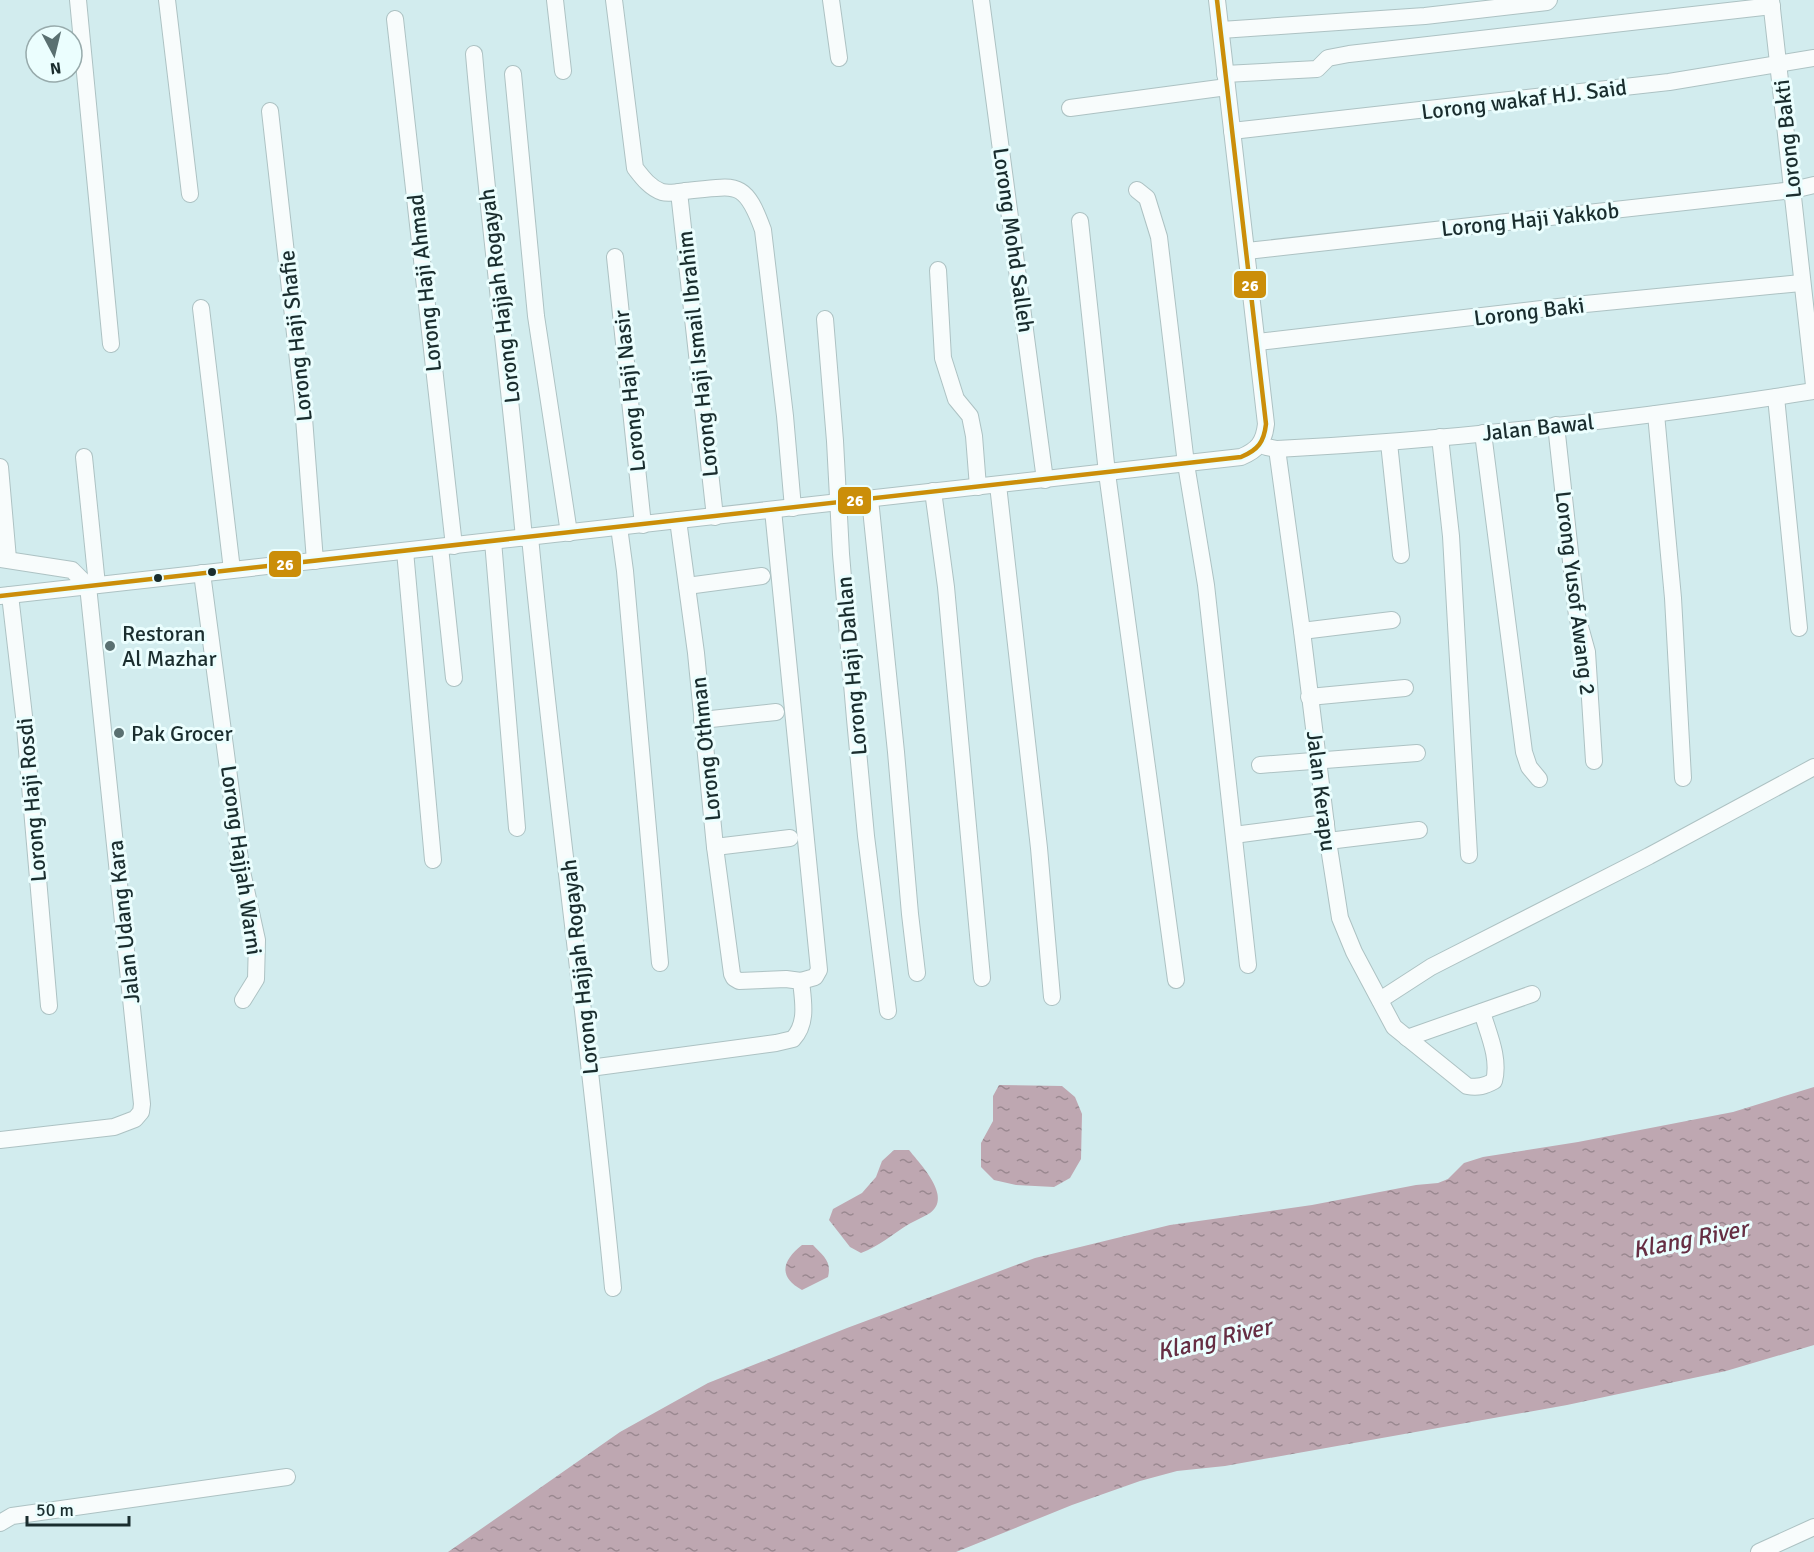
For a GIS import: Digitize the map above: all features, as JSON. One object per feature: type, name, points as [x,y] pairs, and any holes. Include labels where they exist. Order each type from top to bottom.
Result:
[{"type":"street","points":[[78,0],[111,344]]},
{"type":"street","points":[[166,0],[190,194]]},
{"type":"street","points":[[555,0],[563,72]]},
{"type":"street","points":[[614,0],[635,168],[648,184],[663,192],[733,187],[747,194],[756,210],[763,230],[793,508]]},
{"type":"street","points":[[831,0],[839,58]]},
{"type":"street","name":"Lorong Mohd Salleh","points":[[981,0],[1045,480]]},
{"type":"street","name":"Jalan Kerapu","points":[[1217,0],[1258,342],[1266,424],[1264,436],[1269,447],[1302,631],[1340,918],[1354,952],[1394,1027],[1467,1086],[1486,1086],[1494,1080],[1496,1073],[1496,1060],[1482,1012]]},
{"type":"street","points":[[1221,30],[1425,16],[1546,1]]},
{"type":"street","points":[[1534,32],[1536,16],[1546,1]]},
{"type":"street","points":[[1070,108],[1226,81],[1317,69],[1328,58],[1339,56],[1585,28],[1771,3]]},
{"type":"street","name":"Lorong Bakti","points":[[1771,3],[1814,385]]},
{"type":"street","name":"Lorong Haji Ahmad","points":[[395,19],[447,546],[454,678]]},
{"type":"street","name":"Lorong Hajjah Rogayah","points":[[474,54],[482,152],[590,1068],[613,1287]]},
{"type":"street","name":"Lorong wakaf HJ. Said","points":[[1232,131],[1669,82],[1814,58]]},
{"type":"street","points":[[513,74],[536,316],[569,533]]},
{"type":"street","name":"Lorong Haji Shafie","points":[[270,111],[303,405],[315,561]]},
{"type":"street","name":"Lorong Haji Yakkob","points":[[1247,251],[1814,186]]},
{"type":"street","points":[[1137,190],[1147,198],[1159,237],[1186,464],[1206,585],[1248,965]]},
{"type":"street","name":"Lorong Haji Ismail Ibrahim","points":[[678,192],[715,517]]},
{"type":"street","points":[[1080,221],[1107,473],[1176,980]]},
{"type":"street","name":"Lorong Haji Nasir","points":[[615,257],[643,525]]},
{"type":"street","points":[[938,270],[943,358],[956,399],[970,416],[978,487]]},
{"type":"street","name":"Lorong Baki","points":[[1258,342],[1575,305],[1801,283]]},
{"type":"street","points":[[201,308],[232,570]]},
{"type":"street","name":"Lorong Haji Dahlan","points":[[825,320],[836,441],[837,503],[866,836],[888,1011]]},
{"type":"street","name":"Jalan Bawal","points":[[1269,447],[1389,443],[1656,414],[1814,391]]},
{"type":"street","points":[[1776,397],[1799,628]]},
{"type":"street","points":[[1656,414],[1673,598],[1683,778]]},
{"type":"street","name":"Lorong Yusof Awang 2","points":[[1556,425],[1577,616],[1587,652],[1594,761]]},
{"type":"street","points":[[1483,433],[1524,752],[1529,766],[1539,779]]},
{"type":"street","points":[[1440,437],[1451,536],[1469,855]]},
{"type":"street","points":[[1389,443],[1401,555]]},
{"type":"street","points":[[5,596],[1186,464],[1241,457],[1269,447]]},
{"type":"street","points":[[84,457],[93,586]]},
{"type":"street","points":[[0,467],[4,559],[72,570],[93,586]]},
{"type":"street","points":[[998,485],[1039,848],[1052,997]]},
{"type":"street","points":[[933,491],[946,587],[982,978]]},
{"type":"street","points":[[870,499],[917,973]]},
{"type":"street","points":[[590,1068],[683,1057],[794,1039],[802,1026],[804,1006],[801,981],[814,977],[819,970],[773,510]]},
{"type":"street","name":"Lorong Othman","points":[[678,520],[715,847],[734,978],[739,981],[786,978],[801,981]]},
{"type":"street","points":[[619,527],[625,571],[660,963]]},
{"type":"street","points":[[492,542],[517,828]]},
{"type":"street","points":[[405,551],[433,860]]},
{"type":"street","name":"Lorong Hajjah Warni","points":[[202,573],[241,867],[257,940],[256,979],[243,1000]]},
{"type":"street","points":[[687,586],[762,576]]},
{"type":"street","name":"Jalan Udang Kara","points":[[0,1140],[114,1127],[135,1119],[141,1112],[93,586]]},
{"type":"street","name":"Lorong Haji Rosdi","points":[[5,596],[24,716],[49,1006]]},
{"type":"street","points":[[1302,631],[1392,620]]},
{"type":"street","points":[[1310,697],[1406,688]]},
{"type":"street","points":[[702,720],[776,712]]},
{"type":"street","points":[[1260,765],[1417,753]]},
{"type":"street","points":[[1376,994],[1649,856],[1814,767]]},
{"type":"street","points":[[1234,835],[1326,823]]},
{"type":"street","points":[[1328,841],[1419,830]]},
{"type":"street","points":[[715,847],[790,838]]},
{"type":"street","points":[[1407,1038],[1532,994]]},
{"type":"street","points":[[0,1523],[12,1516],[287,1477]]},
{"type":"street","points":[[1759,1552],[1814,1527]]},
{"type":"water","points":[[999,1085],[1062,1086],[1075,1097],[1082,1114],[1081,1159],[1070,1178],[1054,1187],[1016,1185],[994,1180],[981,1167],[981,1143],[993,1121],[993,1096]]},
{"type":"water","name":"Klang River","points":[[1814,1087],[1814,1345],[1726,1371],[1567,1405],[1225,1466],[1177,1471],[1140,1481],[1072,1505],[956,1552],[448,1552],[620,1432],[708,1383],[1035,1258],[1170,1225],[1312,1205],[1416,1185],[1438,1183],[1448,1179],[1464,1163],[1483,1157],[1578,1142],[1733,1112]]},
{"type":"water","points":[[894,1150],[909,1150],[927,1172],[936,1190],[938,1198],[936,1206],[930,1213],[861,1253],[850,1247],[829,1220],[833,1209],[862,1193],[876,1177],[882,1161]]},
{"type":"water","points":[[802,1245],[813,1245],[826,1259],[829,1271],[828,1277],[802,1290],[789,1279],[786,1268],[790,1256]]},
{"type":"transit line","name":"26","points":[[0,596],[1241,457],[1259,445],[1264,436],[1266,424],[1217,0]]},
{"type":"place","name":"Restoran Al Mazhar","points":[[110,646]]},
{"type":"place","name":"Pak Grocer","points":[[119,733]]}]
